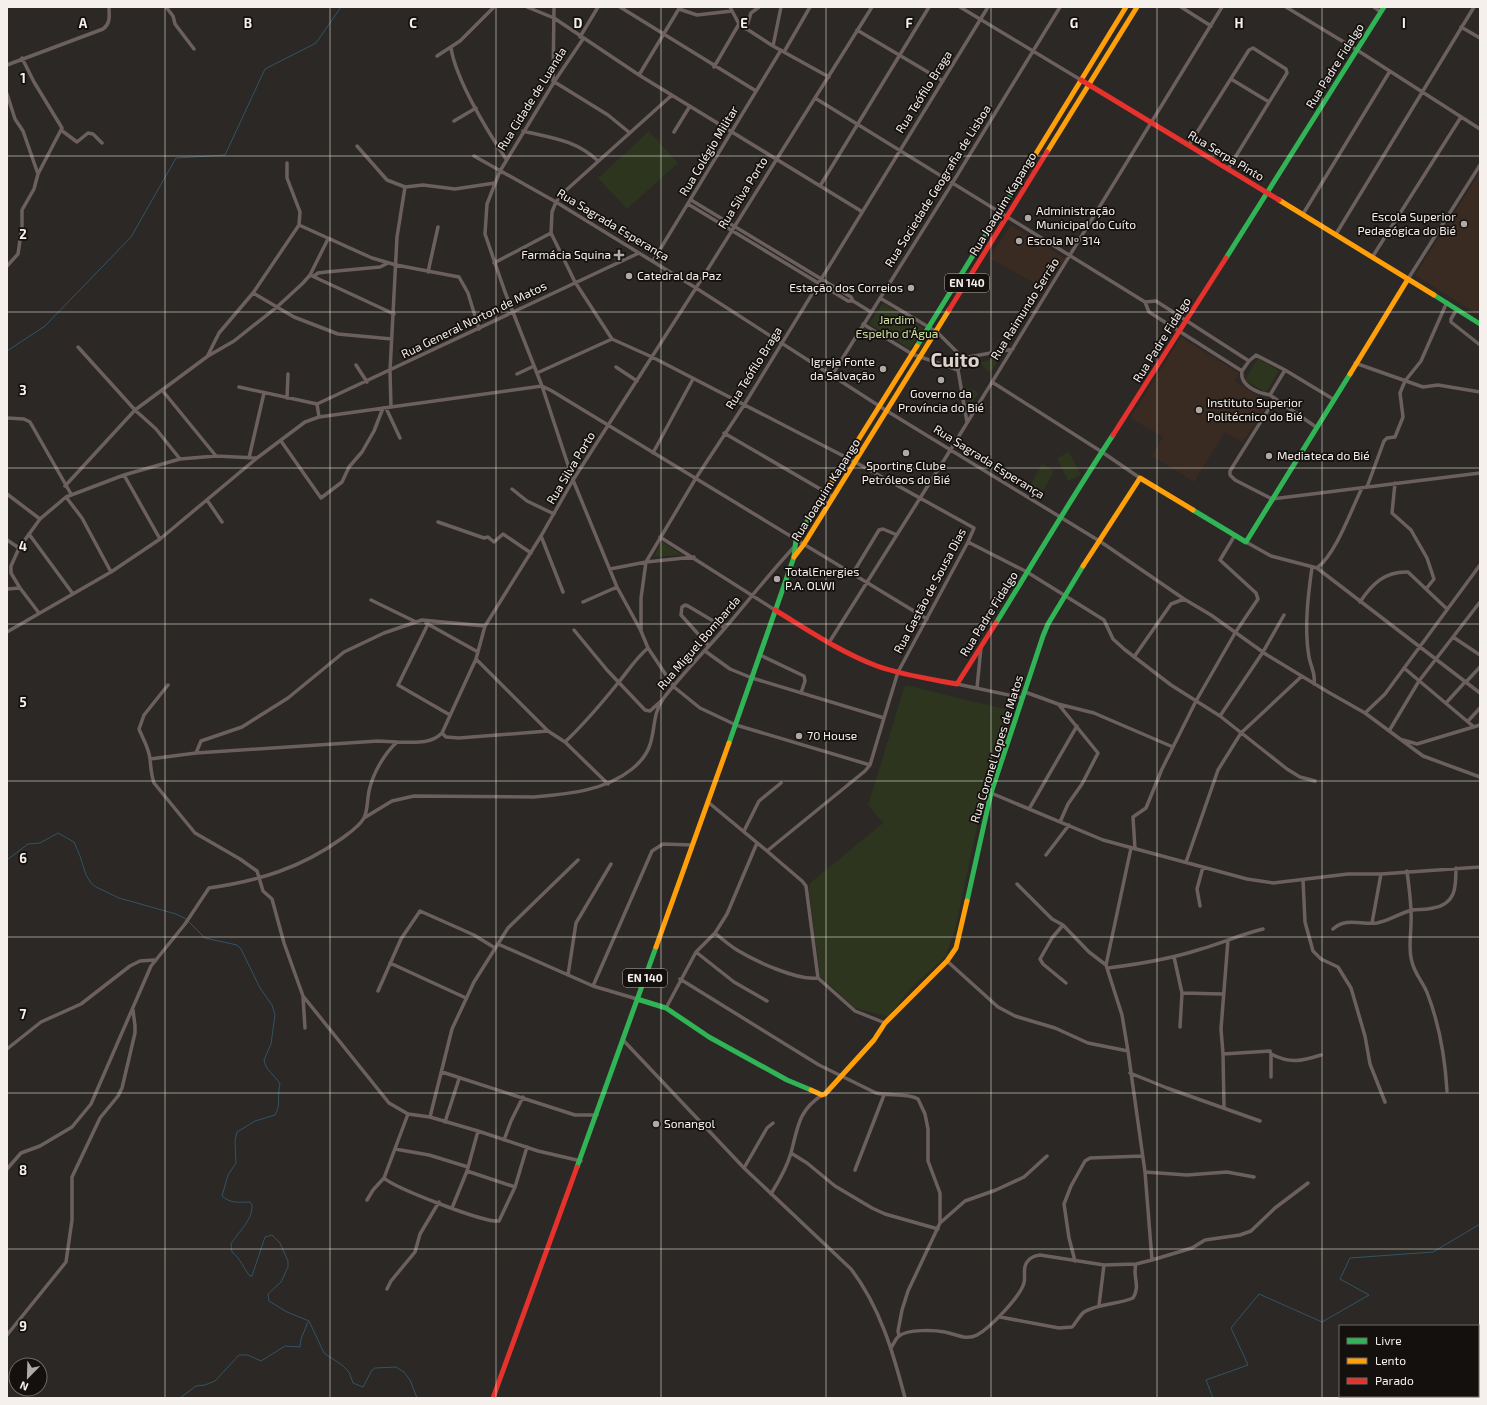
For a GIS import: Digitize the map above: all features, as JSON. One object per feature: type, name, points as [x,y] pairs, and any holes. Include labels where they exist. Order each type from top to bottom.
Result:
[{"type":"street","points":[[7,65],[22,58],[103,29],[107,26],[110,18],[109,7]]},
{"type":"street","points":[[166,7],[173,16],[175,24],[194,49]]},
{"type":"street","points":[[437,56],[451,48],[494,7]]},
{"type":"street","points":[[527,7],[554,18],[639,75],[861,211]]},
{"type":"street","points":[[554,7],[554,82],[608,115],[630,133]]},
{"type":"street","name":"Rua Cidade de Luanda","points":[[598,7],[582,38],[523,131],[500,171],[486,204],[485,234],[494,263],[542,386],[573,480],[617,587],[641,632]]},
{"type":"street","points":[[620,7],[714,67],[756,91]]},
{"type":"street","points":[[746,30],[751,14],[759,7]]},
{"type":"street","points":[[773,46],[781,7]]},
{"type":"street","name":"Rua Colégio Militar","points":[[653,261],[756,91],[810,7]]},
{"type":"street","name":"Rua Silva Porto","points":[[442,733],[476,659],[485,626],[531,554],[573,480],[696,288],[872,7]]},
{"type":"street","points":[[820,186],[929,7]]},
{"type":"street","name":"Rua Serpa Pinto","points":[[960,7],[1151,124],[1189,145],[1373,256],[1480,324]]},
{"type":"street","name":"Rua Teófilo Braga","points":[[870,765],[736,725],[700,708],[674,687],[648,648],[641,632],[641,598],[646,562],[696,478],[724,433],[744,405],[861,211],[988,7]]},
{"type":"street","name":"Rua Sociedade Geografia de Lisboa","points":[[832,375],[953,182],[1060,7]]},
{"type":"street","name":"Rua Joaquim Kapango","points":[[794,557],[796,539],[880,406],[998,212],[1126,7]]},
{"type":"street","name":"Rua Joaquim Kapango","points":[[794,557],[834,497],[937,332],[1137,7]]},
{"type":"street","points":[[1181,7],[1211,26]]},
{"type":"street","name":"Rua Raimundo Serrão","points":[[830,641],[951,450],[1222,7]]},
{"type":"street","points":[[1286,7],[1357,50],[1480,129]]},
{"type":"street","points":[[1374,7],[1383,9]]},
{"type":"street","points":[[1336,234],[1474,7]]},
{"type":"street","points":[[639,75],[679,8],[697,15],[731,9],[739,24],[746,30],[829,76]]},
{"type":"street","name":"Rua Padre Fidalgo","points":[[957,684],[1060,518],[1187,321],[1383,9]]},
{"type":"street","points":[[714,67],[739,24]]},
{"type":"street","points":[[1461,27],[1480,38]]},
{"type":"street","points":[[857,30],[943,81]]},
{"type":"street","points":[[1112,30],[1120,35]]},
{"type":"street","points":[[451,48],[457,69],[476,108],[506,159]]},
{"type":"street","points":[[1189,145],[1249,50],[1253,48],[1287,71],[1228,169]]},
{"type":"street","points":[[7,266],[17,257],[22,227],[22,210],[34,189],[38,174],[61,130],[61,125],[34,82],[22,58]]},
{"type":"street","points":[[1303,214],[1390,72]]},
{"type":"street","points":[[1231,78],[1269,102]]},
{"type":"street","points":[[7,94],[15,119],[24,131],[38,174]]},
{"type":"street","points":[[537,374],[612,339],[575,282],[551,233],[550,223],[556,202],[563,193],[672,95]]},
{"type":"street","points":[[815,98],[1145,302],[1149,312],[1242,371]]},
{"type":"street","points":[[674,132],[690,106]]},
{"type":"street","points":[[454,121],[476,108]]},
{"type":"street","points":[[1373,256],[1461,117]]},
{"type":"street","points":[[1053,125],[1060,130]]},
{"type":"street","points":[[61,130],[78,142],[88,133],[93,134],[102,143]]},
{"type":"street","points":[[523,131],[574,144],[588,152],[598,161]]},
{"type":"street","points":[[356,146],[387,180],[405,187],[423,185],[455,189],[495,183]]},
{"type":"street","name":"Rua Sagrada Esperança","points":[[474,156],[556,202],[653,261],[887,411],[1101,542],[1184,599],[1211,615],[1263,652],[1314,684],[1365,713],[1429,759],[1480,777]]},
{"type":"street","points":[[208,356],[219,333],[253,293],[299,225],[300,212],[287,178],[287,163]]},
{"type":"street","points":[[1246,542],[1355,363],[1480,165]]},
{"type":"street","points":[[1026,169],[1033,174]]},
{"type":"street","points":[[391,407],[390,371],[396,265],[400,214],[405,187]]},
{"type":"street","points":[[691,200],[851,297],[853,301],[871,312]]},
{"type":"street","points":[[688,204],[817,283],[848,301],[853,301]]},
{"type":"street","points":[[706,215],[709,210]]},
{"type":"street","points":[[299,225],[372,258],[428,272],[454,274],[462,280],[479,329]]},
{"type":"street","points":[[428,272],[438,227]]},
{"type":"street","points":[[494,263],[551,233]]},
{"type":"street","points":[[66,486],[135,410],[208,356],[234,341],[277,307],[310,274],[328,239]]},
{"type":"street","points":[[757,246],[760,241]]},
{"type":"street","name":"Rua General Norton de Matos","points":[[317,404],[367,382],[575,282],[639,253]]},
{"type":"street","points":[[782,261],[784,256]]},
{"type":"street","points":[[314,276],[318,273],[326,272],[380,268],[388,263]]},
{"type":"street","points":[[796,270],[799,266]]},
{"type":"street","points":[[963,270],[971,276]]},
{"type":"street","points":[[310,274],[394,314]]},
{"type":"street","points":[[253,293],[294,316],[338,334],[392,339]]},
{"type":"street","points":[[880,298],[937,332],[963,358]]},
{"type":"street","points":[[1145,302],[1156,301],[1249,361]]},
{"type":"street","points":[[1367,487],[1384,441],[1387,438],[1395,437],[1402,422],[1403,417],[1399,396],[1405,382],[1421,362],[1447,302]]},
{"type":"street","points":[[1457,309],[1451,319],[1451,322],[1480,345]]},
{"type":"street","points":[[863,324],[920,358],[958,370]]},
{"type":"street","name":"Rua Gastão de Sousa Dias","points":[[612,339],[652,357],[855,462],[972,526],[974,529],[898,672],[870,765]]},
{"type":"street","points":[[78,347],[135,410],[156,429],[180,459]]},
{"type":"street","points":[[963,358],[1013,349]]},
{"type":"street","points":[[1316,427],[1275,400],[1270,395],[1258,392],[1243,382],[1241,378],[1242,371],[1249,361],[1256,355],[1285,370],[1333,399]]},
{"type":"street","points":[[963,358],[958,370],[967,423]]},
{"type":"street","points":[[1355,363],[1422,387],[1438,385],[1480,392]]},
{"type":"street","points":[[356,365],[367,382]]},
{"type":"street","points":[[517,374],[534,366]]},
{"type":"street","points":[[616,367],[637,381]]},
{"type":"street","points":[[1270,395],[1285,370]]},
{"type":"street","points":[[287,398],[288,374]]},
{"type":"street","points":[[653,453],[693,379]]},
{"type":"street","points":[[992,382],[1140,478],[1246,542],[1271,556],[1314,568],[1480,693]]},
{"type":"street","points":[[7,632],[111,572],[160,539],[257,458],[306,422],[320,417],[542,386],[927,619]]},
{"type":"street","points":[[239,387],[317,404],[320,417]]},
{"type":"street","points":[[162,390],[216,456]]},
{"type":"street","points":[[249,458],[264,393]]},
{"type":"street","points":[[1275,400],[1230,471],[1230,475],[1235,480],[1272,500],[1480,472]]},
{"type":"street","points":[[385,408],[400,438]]},
{"type":"street","points":[[281,441],[321,498],[342,482],[349,467],[362,452],[385,408]]},
{"type":"street","points":[[7,418],[24,419],[30,422],[70,494]]},
{"type":"street","points":[[866,428],[874,432]]},
{"type":"street","points":[[724,433],[834,497]]},
{"type":"street","points":[[860,437],[868,442]]},
{"type":"street","points":[[40,613],[20,588],[10,570],[19,548],[40,519],[70,494],[124,475],[180,459],[216,456],[257,458]]},
{"type":"street","points":[[124,475],[160,539]]},
{"type":"street","name":"Rua Coronel Lopes de Matos","points":[[822,1095],[842,1076],[886,1023],[947,961],[956,948],[991,793],[1042,636],[1065,596],[1101,542],[1140,478]]},
{"type":"street","points":[[1395,484],[1392,513],[1408,525],[1427,558],[1434,579],[1426,589]]},
{"type":"street","points":[[1314,684],[1315,673],[1309,658],[1307,622],[1314,568],[1327,558],[1333,549],[1362,488]]},
{"type":"street","points":[[512,489],[527,501],[554,514]]},
{"type":"street","points":[[7,494],[40,519]]},
{"type":"street","points":[[66,497],[82,518],[111,572]]},
{"type":"street","points":[[207,500],[222,522]]},
{"type":"street","points":[[438,522],[484,538],[488,537],[494,542],[503,534],[531,554]]},
{"type":"street","points":[[853,573],[879,530],[883,529],[897,535]]},
{"type":"street","points":[[29,534],[73,594]]},
{"type":"street","points":[[1152,1260],[1145,1172],[1128,1051],[1123,1021],[1107,967],[1133,848],[1133,817],[1146,808],[1173,747],[1196,701],[1258,596],[1220,560],[1235,535]]},
{"type":"street","points":[[541,536],[563,592]]},
{"type":"street","points":[[660,537],[694,557],[775,610],[860,658],[898,672],[977,688],[1024,695],[1094,713],[1173,747]]},
{"type":"street","points":[[7,540],[19,548]]},
{"type":"street","points":[[968,542],[1027,572],[1104,620],[1114,639],[1134,657],[1170,685],[1220,716],[1287,769],[1300,777],[1315,781]]},
{"type":"street","name":"Rua Miguel Bombarda","points":[[364,818],[392,801],[414,796],[534,797],[577,792],[608,784],[631,770],[644,759],[650,747],[662,701],[794,547]]},
{"type":"street","points":[[610,569],[646,562],[694,557]]},
{"type":"street","name":"EN 140","points":[[493,1398],[581,1161],[637,998],[707,801],[736,725],[794,557]]},
{"type":"street","points":[[1365,713],[1385,694],[1480,565]]},
{"type":"street","points":[[1360,602],[1372,584],[1398,572],[1409,572],[1447,609]]},
{"type":"street","points":[[583,602],[617,587]]},
{"type":"street","points":[[7,589],[20,588]]},
{"type":"street","points":[[1134,657],[1171,604],[1184,599]]},
{"type":"street","points":[[371,600],[416,622]]},
{"type":"street","points":[[1389,731],[1419,681],[1480,602]]},
{"type":"street","points":[[709,646],[681,615],[682,607],[684,605],[688,606],[725,628]]},
{"type":"street","points":[[1476,608],[1480,611]]},
{"type":"street","points":[[1220,716],[1263,652],[1284,615]]},
{"type":"street","points":[[422,620],[478,652]]},
{"type":"street","points":[[196,752],[201,741],[232,731],[250,722],[288,698],[344,652],[384,632],[422,620],[485,626]]},
{"type":"street","points":[[428,624],[398,685],[450,715]]},
{"type":"street","points":[[574,630],[607,670],[646,711],[652,710],[662,701]]},
{"type":"street","points":[[1453,637],[1480,655]]},
{"type":"street","points":[[977,688],[982,644]]},
{"type":"street","points":[[565,742],[619,682],[637,657],[648,648]]},
{"type":"street","points":[[705,651],[730,669],[752,678],[884,718]]},
{"type":"street","points":[[760,655],[804,676],[805,681],[801,693]]},
{"type":"street","points":[[476,659],[548,731],[565,742],[608,784]]},
{"type":"street","points":[[1446,703],[1480,667]]},
{"type":"street","points":[[1404,668],[1474,727]]},
{"type":"street","points":[[1186,862],[1218,770],[1225,761],[1230,749],[1241,733],[1276,702],[1302,676]]},
{"type":"street","points":[[168,685],[144,715],[139,729],[146,743],[150,759],[150,770],[154,783],[198,836],[240,859],[256,870],[260,878],[263,891],[272,899],[284,943],[303,996],[304,1028]]},
{"type":"street","points":[[1058,704],[1098,753],[1082,784],[1068,804],[1060,822]]},
{"type":"street","points":[[1468,721],[1480,708]]},
{"type":"street","points":[[1402,740],[1417,744],[1480,725]]},
{"type":"street","points":[[1029,809],[1077,726]]},
{"type":"street","points":[[150,759],[196,752],[378,741],[424,742],[434,739],[442,733],[446,737],[459,738],[548,731]]},
{"type":"street","points":[[7,1169],[20,1153],[40,1146],[74,1126],[85,1112],[99,1087],[104,1072],[133,1010],[154,960],[185,924],[209,888],[242,883],[282,872],[330,847],[354,830],[364,818],[372,780],[386,754],[398,742]]},
{"type":"street","points":[[767,851],[865,771],[870,765]]},
{"type":"street","points":[[744,832],[759,801],[781,783]]},
{"type":"street","points":[[991,793],[1103,840],[1247,879],[1273,883],[1348,874],[1381,874],[1480,867]]},
{"type":"street","points":[[707,801],[806,886],[818,978]]},
{"type":"street","points":[[1046,855],[1069,826]]},
{"type":"street","points":[[666,1008],[680,979],[696,952],[715,933],[727,914],[757,843]]},
{"type":"street","points":[[593,986],[652,851],[663,844],[692,845]]},
{"type":"street","points":[[430,1117],[452,1029],[466,998],[496,946],[513,923],[578,860]]},
{"type":"street","points":[[568,975],[576,923],[611,864]]},
{"type":"street","points":[[1200,906],[1197,893],[1203,867]]},
{"type":"street","points":[[1333,929],[1347,922],[1381,922],[1411,910],[1434,908],[1452,900],[1456,881],[1456,868]]},
{"type":"street","points":[[1407,871],[1411,910],[1411,961],[1414,971],[1425,987],[1438,1021],[1443,1049],[1447,1091]]},
{"type":"street","points":[[1372,923],[1381,874]]},
{"type":"street","points":[[1303,880],[1305,922],[1313,951],[1321,959],[1338,967],[1351,988],[1365,1036],[1370,1064],[1385,1102]]},
{"type":"street","points":[[1016,884],[1052,919],[1063,925],[1089,952],[1107,967],[1149,963],[1174,957],[1263,929]]},
{"type":"street","points":[[378,991],[405,934],[420,911],[496,946],[593,986],[637,998],[666,1008],[709,1037],[787,1080],[822,1095]]},
{"type":"street","points":[[1063,925],[1052,938],[1040,961],[1066,983]]},
{"type":"street","points":[[715,933],[737,950],[750,957],[804,978],[818,978],[855,1010],[886,1023]]},
{"type":"street","points":[[1224,1107],[1221,1029],[1228,940]]},
{"type":"street","points":[[696,952],[734,982],[766,1001]]},
{"type":"street","points":[[1174,957],[1182,993],[1180,1027]]},
{"type":"street","points":[[7,1049],[13,1046],[41,1022],[81,1004],[130,966],[140,961],[154,960]]},
{"type":"street","points":[[947,961],[998,1008],[1015,1016],[1055,1028],[1088,1043],[1128,1051]]},
{"type":"street","points":[[390,963],[466,998]]},
{"type":"street","points":[[680,979],[800,1053],[842,1076],[884,1095],[915,1097],[918,1099],[925,1114],[928,1129],[928,1161],[940,1193],[940,1223],[930,1247],[919,1264],[908,1291],[902,1310],[898,1331],[899,1336]]},
{"type":"street","points":[[1182,993],[1223,994]]},
{"type":"street","points":[[303,996],[389,1103],[408,1114],[430,1117],[560,1158],[581,1161]]},
{"type":"street","points":[[7,1335],[66,1262],[70,1247],[72,1220],[72,1177],[100,1118],[118,1096],[122,1088],[135,1033],[133,1010]]},
{"type":"street","points":[[623,1040],[744,1168],[851,1269],[861,1282],[877,1311],[891,1348],[905,1398]]},
{"type":"street","points":[[1223,1054],[1270,1050],[1271,1054],[1280,1059],[1296,1062],[1321,1055]]},
{"type":"street","points":[[1271,1054],[1271,1077]]},
{"type":"street","points":[[442,1072],[459,1079],[523,1097],[575,1115],[597,1115]]},
{"type":"street","points":[[1130,1073],[1167,1088],[1260,1120]]},
{"type":"street","points":[[445,1122],[459,1079]]},
{"type":"street","points":[[771,1194],[791,1153],[797,1125],[811,1102],[822,1095]]},
{"type":"street","points":[[855,1170],[884,1095]]},
{"type":"street","points":[[504,1140],[511,1121],[523,1097]]},
{"type":"street","points":[[367,1200],[373,1190],[384,1178],[408,1114]]},
{"type":"street","points":[[744,1168],[767,1128],[773,1123]]},
{"type":"street","points":[[452,1208],[467,1169],[478,1131]]},
{"type":"street","points":[[384,1178],[404,1189],[452,1208],[482,1218],[499,1221],[514,1187],[527,1147]]},
{"type":"street","points":[[395,1149],[429,1155],[514,1187]]},
{"type":"street","points":[[791,1153],[808,1163],[835,1186],[872,1208],[885,1214],[938,1230]]},
{"type":"street","points":[[940,1223],[965,1200],[996,1190],[1024,1177],[1047,1156]]},
{"type":"street","points":[[1075,1261],[1068,1238],[1064,1204],[1071,1186],[1085,1161],[1090,1158],[1142,1156]]},
{"type":"street","points":[[1145,1172],[1187,1176],[1227,1172],[1254,1177]]},
{"type":"street","points":[[891,1348],[899,1336],[904,1333],[927,1330],[972,1337],[978,1334],[1000,1317],[1023,1286],[1024,1269],[1026,1263],[1032,1256],[1040,1255],[1104,1265],[1136,1264],[1152,1260],[1192,1248],[1205,1240],[1240,1235],[1251,1231],[1282,1203],[1308,1183]]},
{"type":"street","points":[[387,1289],[391,1281],[415,1252],[420,1234],[439,1202]]},
{"type":"street","points":[[1000,1317],[1068,1329],[1072,1327],[1083,1313],[1099,1304],[1133,1298],[1137,1286],[1135,1274],[1136,1264]]},
{"type":"street","points":[[1099,1304],[1104,1265]]},
{"type":"shaded area","name":"Escola Superior Pedagógica do Bié","points":[[1480,172],[1480,316],[1415,275]]},
{"type":"shaded area","name":"Escola Nº 314","points":[[1011,225],[1065,258],[1045,289],[989,258]]},
{"type":"shaded area","name":"Instituto Superior Politécnico do Bié","points":[[1181,337],[1239,373],[1235,381],[1269,403],[1242,443],[1225,432],[1194,482],[1152,456],[1163,437],[1130,418]]},
{"type":"green space","points":[[649,131],[678,163],[627,209],[598,178]]},
{"type":"green space","name":"Jardim Espelho d'Água","points":[[883,303],[924,328],[910,349],[869,324]]},
{"type":"green space","points":[[927,334],[931,335],[918,353],[917,351]]},
{"type":"green space","points":[[1258,358],[1279,371],[1266,393],[1245,380]]},
{"type":"green space","points":[[994,359],[997,363],[992,371],[987,371],[980,362]]},
{"type":"green space","points":[[964,388],[976,390],[978,394],[972,403],[967,402]]},
{"type":"green space","points":[[1069,452],[1081,475],[1068,481],[1057,458]]},
{"type":"green space","points":[[1042,464],[1054,471],[1042,493],[1030,486]]},
{"type":"green space","points":[[661,541],[682,555],[655,557],[654,556]]},
{"type":"green space","points":[[905,685],[1009,710],[1000,746],[993,752],[956,926],[946,956],[911,988],[888,1017],[855,1008],[820,976],[809,890],[810,883],[883,823],[868,805]]},
{"type":"waterway","points":[[7,351],[45,326],[131,237],[176,158],[225,155],[265,69],[316,43],[341,7]]},
{"type":"waterway","points":[[7,860],[28,844],[40,843],[58,833],[74,842],[86,875],[91,883],[96,887],[119,898],[176,914],[186,919]]},
{"type":"waterway","points":[[188,921],[205,938],[237,945],[241,949],[260,988],[272,1005],[275,1015],[271,1044],[264,1060],[266,1067],[280,1084],[277,1111],[275,1115],[255,1121],[237,1132],[235,1141],[236,1163],[228,1175],[222,1196],[225,1199],[232,1201],[250,1202],[252,1205],[252,1210],[248,1221],[231,1244],[232,1252],[250,1276],[252,1276],[265,1237],[272,1235],[280,1243],[288,1261],[288,1267],[281,1282],[268,1294],[269,1301],[287,1312],[309,1321],[324,1353],[342,1365],[349,1372],[353,1383],[363,1387],[372,1370],[375,1368],[396,1367],[404,1372],[410,1380],[417,1398]]},
{"type":"waterway","points":[[1213,1398],[1206,1380],[1248,1365],[1231,1328],[1259,1294],[1322,1322],[1369,1295],[1340,1279],[1350,1258],[1433,1252],[1480,1224]]},
{"type":"waterway","points":[[180,1398],[196,1386],[205,1385],[215,1381],[239,1355],[248,1355],[261,1361],[285,1346],[300,1347],[301,1339],[308,1322]]},
{"type":"traffic: fast","points":[[1226,258],[1384,7]]},
{"type":"traffic: fast","points":[[917,346],[1032,160]]},
{"type":"traffic: fast","points":[[1434,295],[1480,324]]},
{"type":"traffic: fast","points":[[1193,510],[1246,542],[1350,374]]},
{"type":"traffic: fast","points":[[996,623],[1068,505],[1113,435]]},
{"type":"traffic: fast","points":[[729,743],[794,557],[796,539],[820,501]]},
{"type":"traffic: fast","points":[[967,901],[991,793],[1043,636],[1048,624],[1083,566]]},
{"type":"traffic: fast","points":[[577,1167],[656,947]]},
{"type":"traffic: fast","points":[[637,999],[666,1008],[709,1037],[787,1080],[811,1090]]},
{"type":"traffic: slow","points":[[1032,160],[1126,7]]},
{"type":"traffic: slow","points":[[1047,152],[1137,7]]},
{"type":"traffic: slow","points":[[1279,200],[1434,295]]},
{"type":"traffic: slow","points":[[1350,374],[1408,279]]},
{"type":"traffic: slow","points":[[794,557],[804,544],[949,310]]},
{"type":"traffic: slow","points":[[820,501],[917,346]]},
{"type":"traffic: slow","points":[[1083,566],[1140,478],[1193,510]]},
{"type":"traffic: slow","points":[[656,947],[729,743]]},
{"type":"traffic: slow","points":[[811,1090],[822,1095],[825,1094],[874,1040],[885,1023],[947,961],[956,948],[967,901]]},
{"type":"traffic: jam","points":[[1081,80],[1279,200]]},
{"type":"traffic: jam","points":[[949,310],[1047,152]]},
{"type":"traffic: jam","points":[[1113,435],[1226,258]]},
{"type":"traffic: jam","points":[[775,610],[837,647],[877,666],[906,674],[957,684],[996,623]]},
{"type":"traffic: jam","points":[[493,1398],[577,1167]]},
{"type":"place","name":"Administração Municipal do Cuíto","points":[[1028,218]]},
{"type":"place","name":"Escola Superior Pedagógica do Bié","points":[[1464,224]]},
{"type":"place","name":"Escola Nº 314","points":[[1019,241]]},
{"type":"place","name":"Farmácia Squina","points":[[619,255]]},
{"type":"place","name":"Catedral da Paz","points":[[629,276]]},
{"type":"place","name":"Estação dos Correios","points":[[911,288]]},
{"type":"place","name":"Igreja Fonte da Salvação","points":[[883,369]]},
{"type":"place","name":"Governo da Província do Bié","points":[[941,380]]},
{"type":"place","name":"Instituto Superior Politécnico do Bié","points":[[1199,410]]},
{"type":"place","name":"Sporting Clube Petróleos do Bié","points":[[906,453]]},
{"type":"place","name":"Mediateca do Bié","points":[[1269,456]]},
{"type":"place","name":"TotalEnergies P.A. OLWI","points":[[777,579]]},
{"type":"place","name":"70 House","points":[[799,736]]},
{"type":"place","name":"Sonangol","points":[[656,1124]]},
{"type":"district","name":"Cuito","points":[[955,360]]}]
